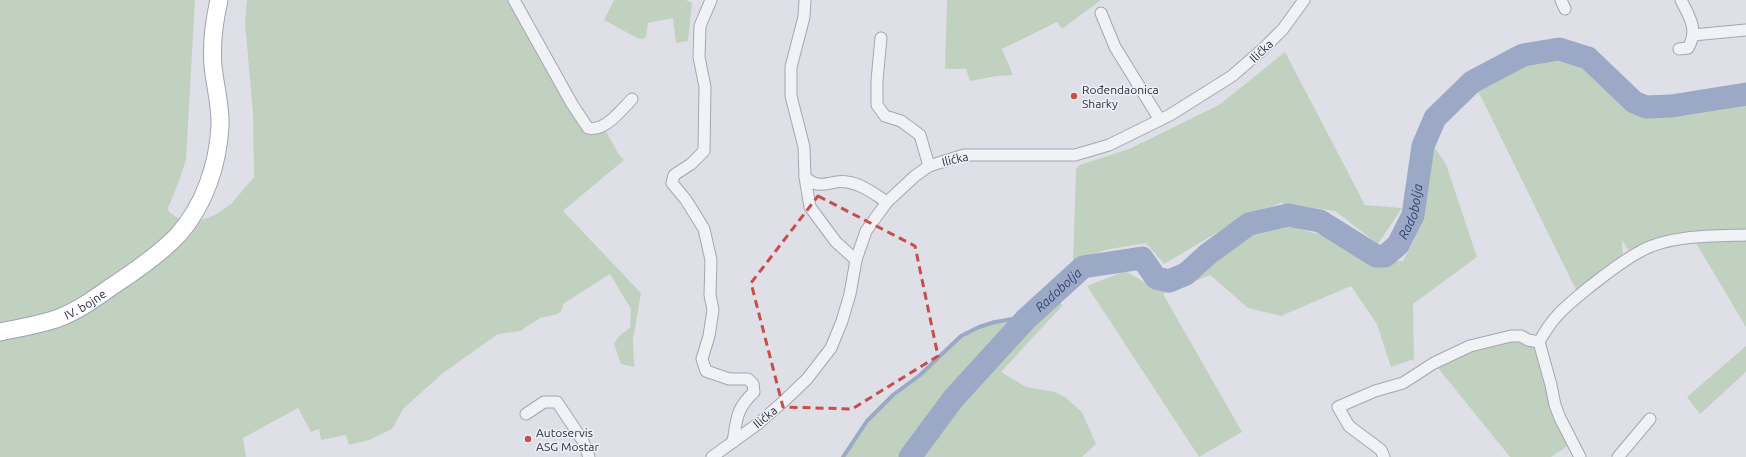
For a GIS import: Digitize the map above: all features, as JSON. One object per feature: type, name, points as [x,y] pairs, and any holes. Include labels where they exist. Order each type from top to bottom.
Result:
[{"type":"main road","name":"IV. bojne","points":[[0,332],[57,319],[79,308],[125,278],[158,253],[178,234],[202,198],[217,152],[220,125],[213,64],[212,29],[219,0]]},
{"type":"street","points":[[514,0],[572,104],[588,128],[595,130],[604,125],[632,99]]},
{"type":"street","points":[[711,0],[700,26],[699,57],[706,87],[704,151],[691,164],[674,175],[672,183],[686,200],[704,229],[711,260],[710,295],[713,310],[709,336],[702,359],[706,371],[729,379],[748,379],[753,384],[754,392],[739,409],[733,442]]},
{"type":"street","points":[[805,0],[804,17],[791,67],[790,96],[804,147],[805,177],[810,206],[836,242],[856,260]]},
{"type":"street","name":"Ilićka","points":[[712,457],[759,423],[807,379],[831,348],[848,301],[856,260],[866,231],[887,202],[915,176],[929,166],[964,155],[1075,155],[1109,145],[1160,120],[1197,99],[1232,76],[1283,30],[1304,0]]},
{"type":"street","points":[[1679,49],[1688,48],[1693,40],[1691,21],[1681,0]]},
{"type":"street","points":[[1101,13],[1115,47],[1160,120]]},
{"type":"street","points":[[1693,35],[1746,30]]},
{"type":"street","points":[[881,38],[877,106],[885,116],[901,121],[920,135],[929,166]]},
{"type":"street","points":[[805,177],[810,182],[821,186],[845,182],[858,185],[887,202]]},
{"type":"street","points":[[1580,457],[1555,405],[1539,342],[1548,325],[1563,309],[1610,271],[1641,250],[1677,240],[1714,236],[1746,235]]},
{"type":"street","points":[[1384,457],[1381,450],[1350,426],[1338,407],[1375,391],[1403,383],[1434,363],[1470,346],[1511,336],[1521,336],[1528,340],[1539,342]]},
{"type":"street","points":[[526,414],[544,402],[557,402],[583,441],[589,457]]},
{"type":"street","points":[[1618,457],[1650,419]]},
{"type":"highlighted area","points":[[818,196],[915,246],[938,356],[852,409],[783,407],[751,283]]},
{"type":"green space","points":[[0,0],[195,0],[186,160],[168,208],[169,212],[188,225],[215,215],[231,204],[254,177],[253,114],[245,22],[247,0],[514,0],[588,128],[605,130],[618,153],[624,160],[563,211],[641,293],[633,340],[634,367],[621,364],[614,344],[619,336],[630,328],[631,309],[610,274],[563,304],[562,310],[558,314],[540,318],[520,331],[498,334],[443,373],[403,409],[392,429],[369,440],[349,445],[346,435],[321,440],[319,429],[311,432],[298,408],[243,438],[246,457],[0,457]]},
{"type":"green space","points":[[614,0],[686,0],[692,3],[688,41],[676,43],[673,18],[648,23],[646,38],[639,39],[604,20]]},
{"type":"green space","points":[[947,0],[1101,0],[1062,29],[1057,22],[1002,49],[1013,75],[997,76],[970,81],[966,69],[945,69]]},
{"type":"green space","points":[[1559,49],[1588,58],[1634,102],[1646,107],[1671,106],[1746,94],[1746,327],[1693,238],[1664,240],[1628,250],[1622,239],[1623,261],[1578,294],[1483,101],[1472,82],[1523,55]]},
{"type":"green space","points":[[1285,52],[1365,205],[1402,208],[1378,244],[1335,211],[1280,203],[1225,228],[1164,264],[1146,243],[1105,250],[1073,263],[1076,169],[1080,165],[1129,149],[1219,105]]},
{"type":"green space","points":[[1431,142],[1446,164],[1477,257],[1413,304],[1414,359],[1391,367],[1377,324],[1351,286],[1281,316],[1248,308],[1210,275],[1163,294],[1242,432],[1199,457],[1087,286],[1125,271],[1148,284],[1169,286],[1205,268],[1253,233],[1290,226],[1331,238],[1371,262],[1403,261],[1414,240]]},
{"type":"green space","points":[[1051,295],[1063,305],[1001,372],[1026,387],[1055,392],[1065,397],[1082,412],[1096,444],[1082,457],[843,457],[867,421],[893,395],[920,375],[961,336],[979,327],[995,322],[1013,319],[1026,319]]},
{"type":"green space","points":[[1502,339],[1539,342],[1572,443],[1551,457],[1510,457],[1434,363]]},
{"type":"green space","points":[[1746,346],[1746,372],[1700,414],[1687,397]]},
{"type":"waterway","name":"Radobolja","points":[[910,457],[953,399],[1026,319],[1083,267],[1142,258],[1156,278],[1169,281],[1186,274],[1208,254],[1249,224],[1288,215],[1320,221],[1376,256],[1385,256],[1398,245],[1413,215],[1423,146],[1435,118],[1472,82],[1523,55],[1559,49],[1588,58],[1634,102],[1646,107],[1671,106],[1746,94]]},
{"type":"waterway","name":"Radobolja","points":[[843,457],[867,421],[893,395],[920,375],[961,336],[979,327],[995,322],[1013,319],[1026,319]]},
{"type":"place","name":"Rođendaonica Sharky","points":[[1074,96]]},
{"type":"place","name":"Autoservis ASG Mostar","points":[[528,439]]}]
